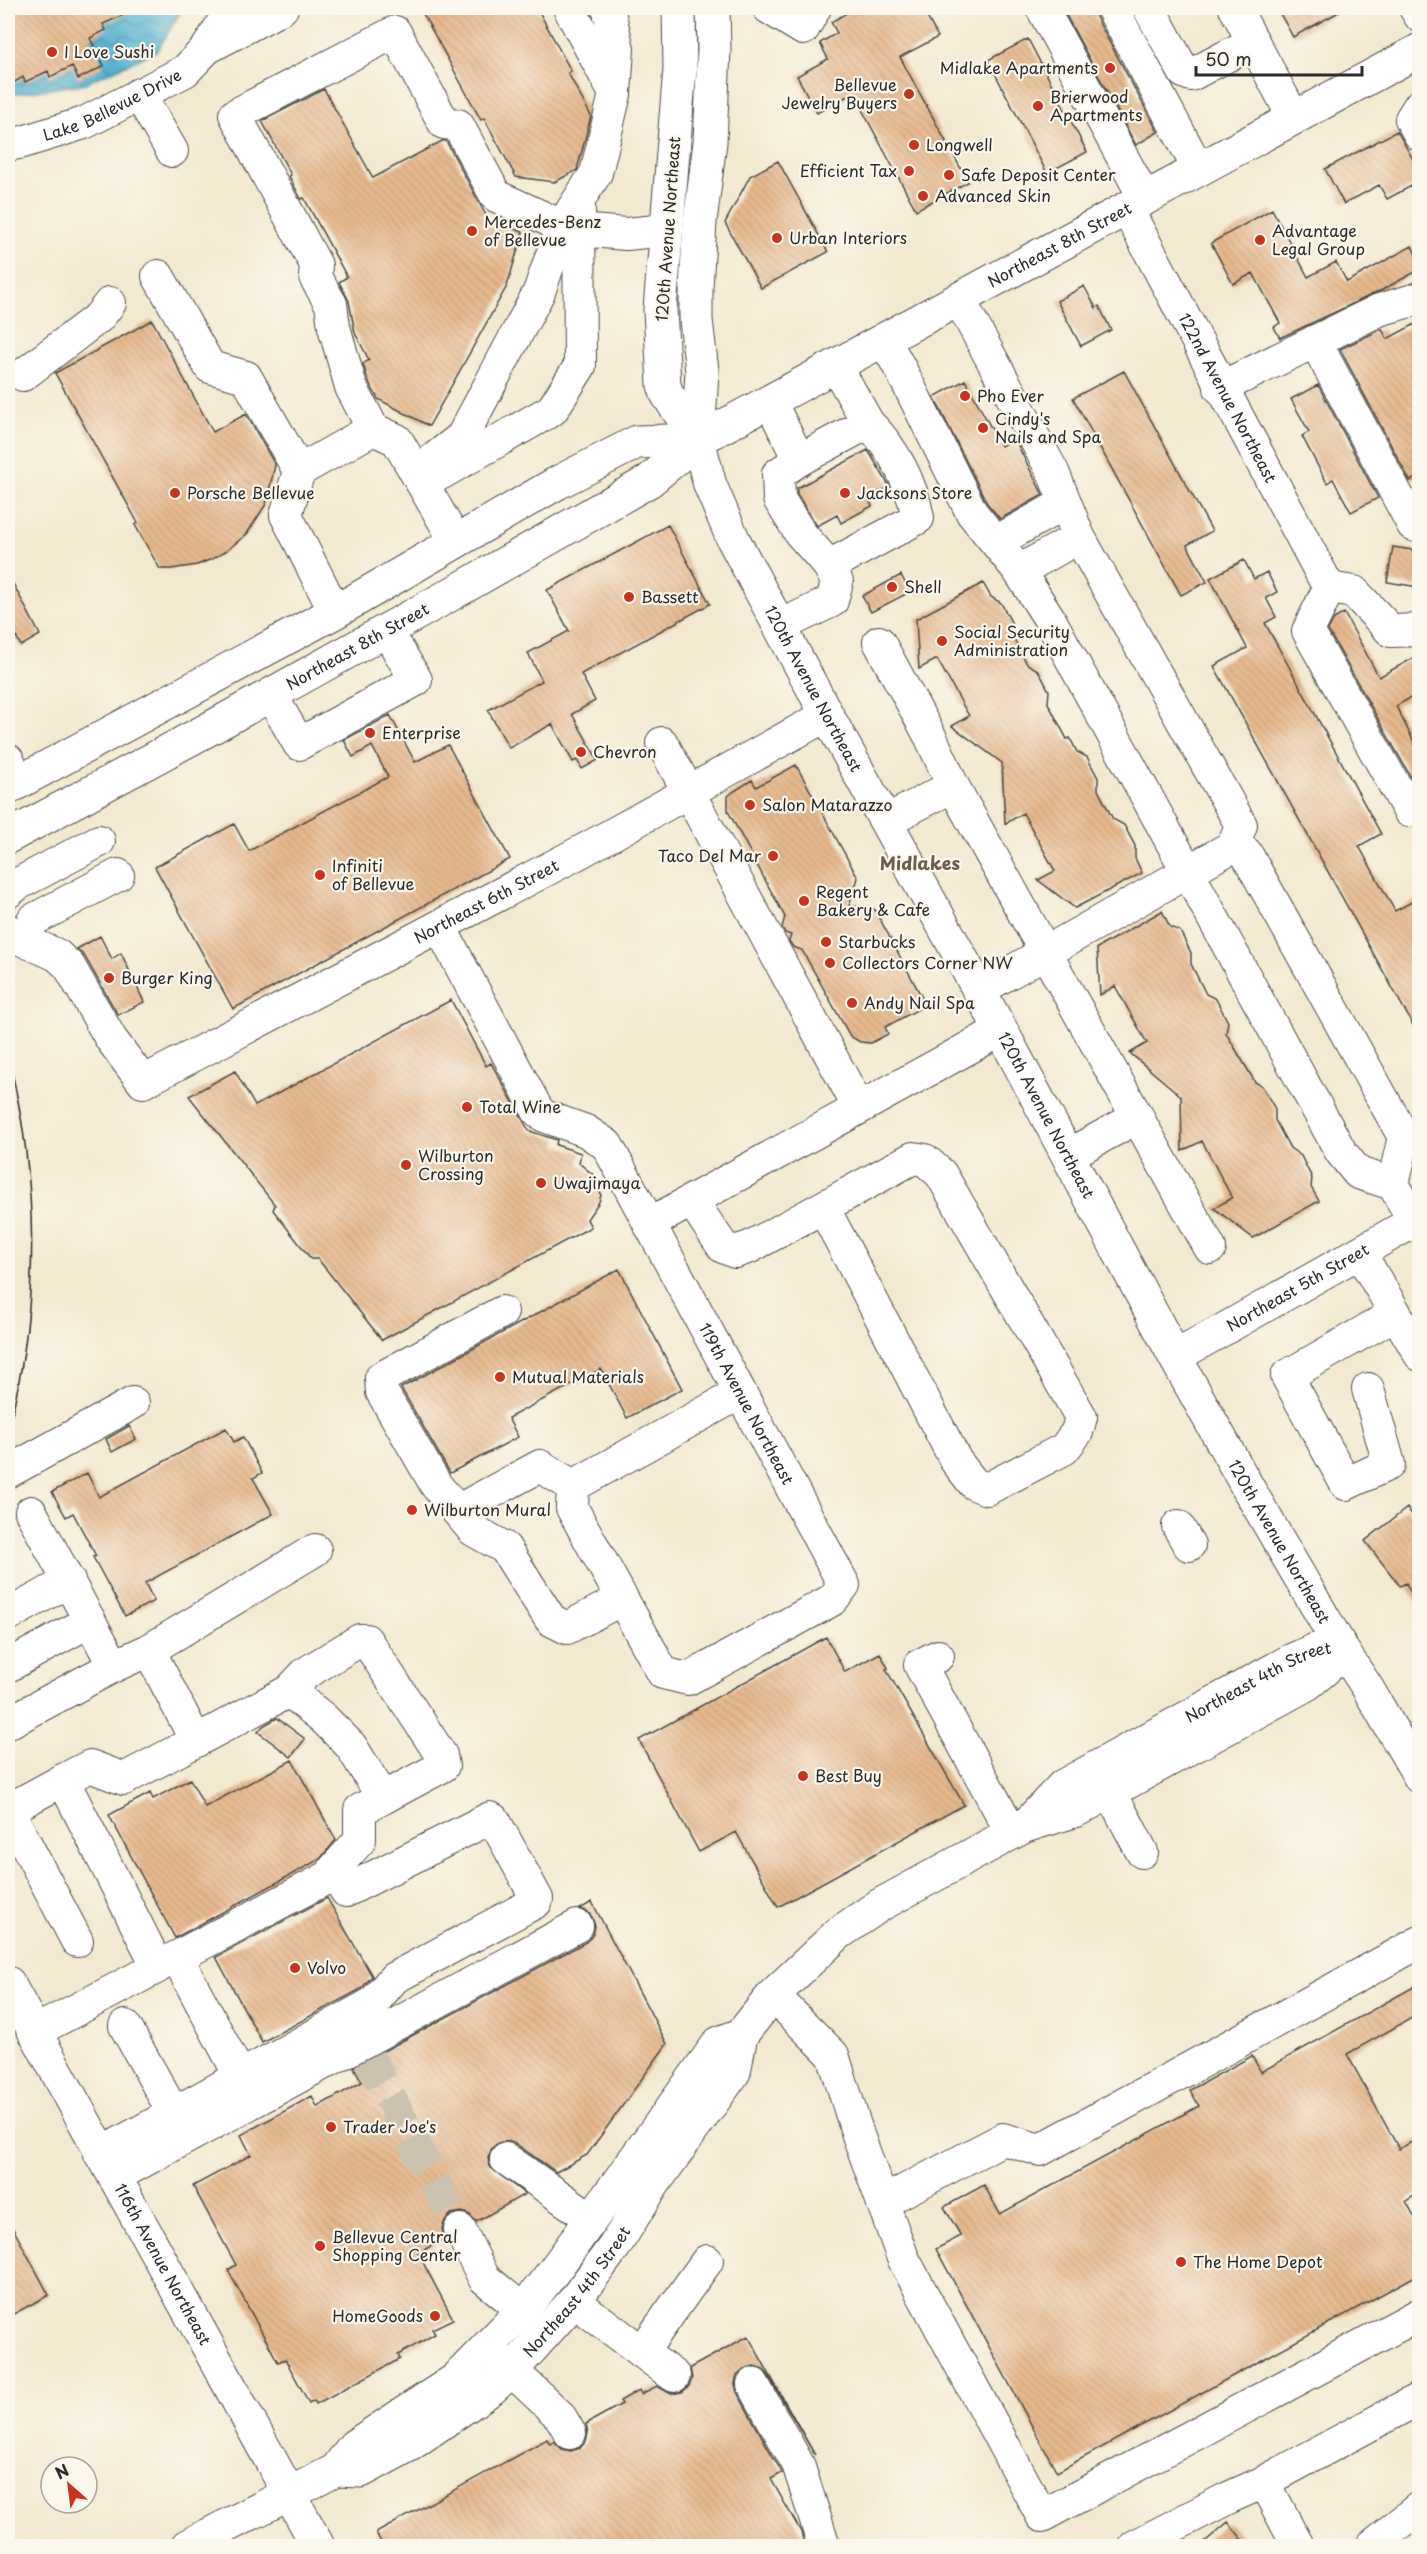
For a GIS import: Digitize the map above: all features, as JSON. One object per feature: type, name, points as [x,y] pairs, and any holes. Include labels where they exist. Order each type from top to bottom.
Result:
[{"type":"main road","name":"120th Avenue Northeast","points":[[679,8],[680,69],[660,309],[664,385],[667,394],[698,440],[711,485],[733,539],[827,715],[1001,1030],[1175,1357],[1340,1646]]},
{"type":"main road","name":"120th Avenue Northeast","points":[[698,440],[702,370],[696,320],[696,288],[700,222],[710,142],[714,50],[713,8]]},
{"type":"main road","name":"Northeast 8th Street","points":[[8,837],[387,631],[649,481],[698,440],[1419,50]]},
{"type":"main road","name":"Northeast 8th Street","points":[[11,777],[334,612],[637,442],[698,440]]},
{"type":"main road","name":"Northeast 4th Street","points":[[336,2470],[361,2471],[411,2444],[482,2396],[513,2369],[574,2301],[614,2247],[654,2183],[734,2072],[741,2035],[773,1995],[800,1967],[839,1933],[880,1905],[1018,1830],[1077,1810],[1111,1793],[1307,1684],[1325,1669],[1340,1646]]},
{"type":"main road","name":"Northeast 4th Street","points":[[1018,1830],[1063,1786],[1290,1661],[1315,1650],[1340,1646]]},
{"type":"main road","name":"116th Avenue Northeast","points":[[8,1983],[318,2547]]},
{"type":"main road","name":"Northeast 4th Street","points":[[187,2547],[336,2470],[354,2446],[455,2380],[523,2310],[719,2043],[741,2035]]},
{"type":"street","name":"Lake Bellevue Drive","points":[[8,145],[84,123],[185,70],[208,47],[232,8]]},
{"type":"street","name":"Lake Bellevue Drive","points":[[208,47],[282,8]]},
{"type":"street","points":[[569,8],[615,94]]},
{"type":"street","points":[[419,478],[462,437],[571,228],[579,197],[596,172],[615,94],[618,49],[608,8]]},
{"type":"street","points":[[769,8],[803,29],[815,8]]},
{"type":"street","name":"122nd Avenue Northeast","points":[[1042,8],[1136,204],[1220,388],[1329,588]]},
{"type":"street","points":[[1112,8],[1199,170]]},
{"type":"street","points":[[1235,8],[1294,118]]},
{"type":"street","points":[[1415,8],[1419,16]]},
{"type":"street","points":[[1161,11],[1184,72],[1191,75],[1253,42]]},
{"type":"street","points":[[456,542],[397,440],[373,429],[351,387],[334,327],[331,304],[315,277],[316,265],[235,115],[395,32],[444,123],[458,125],[496,196],[571,228],[626,234],[666,230]]},
{"type":"street","points":[[139,94],[172,150]]},
{"type":"street","points":[[1419,105],[1411,119],[1419,135]]},
{"type":"street","points":[[419,478],[552,410],[580,366],[571,228]]},
{"type":"street","points":[[158,276],[210,367],[246,377],[299,471]]},
{"type":"street","points":[[1220,388],[1379,310],[1419,298]]},
{"type":"street","points":[[959,299],[1053,472],[1079,537],[1241,825],[1233,846],[979,990]]},
{"type":"street","points":[[23,375],[99,317],[110,303]]},
{"type":"street","points":[[884,340],[972,513],[1008,558],[1049,618],[1341,1152],[1358,1173],[1393,1184],[1417,1220]]},
{"type":"street","points":[[1315,341],[1389,484],[1413,525],[1419,527]]},
{"type":"street","points":[[829,566],[918,518],[915,498],[883,438],[868,423],[836,366]]},
{"type":"street","points":[[770,401],[799,460]]},
{"type":"street","points":[[780,626],[832,601],[837,582],[829,566],[800,533],[778,499],[778,474],[799,460],[868,423]]},
{"type":"street","points":[[334,612],[286,515],[299,471],[373,429]]},
{"type":"street","points":[[1008,558],[1065,503]]},
{"type":"street","points":[[1008,558],[1079,537]]},
{"type":"street","points":[[1419,630],[1390,631],[1354,592],[1329,588],[1308,631],[1409,811],[1419,805]]},
{"type":"street","points":[[271,695],[299,744],[416,680],[387,631]]},
{"type":"street","points":[[879,642],[931,738],[953,786],[1210,1248]]},
{"type":"street","name":"Northeast 6th Street","points":[[20,925],[11,935],[57,955],[69,966],[111,1039],[143,1082],[440,927],[827,715]]},
{"type":"street","points":[[662,743],[859,1108]]},
{"type":"street","points":[[886,821],[953,786]]},
{"type":"street","points":[[8,892],[18,884],[99,841]]},
{"type":"street","points":[[1233,846],[1246,853],[1404,1137],[1393,1184]]},
{"type":"street","points":[[20,925],[118,875]]},
{"type":"street","name":"119th Avenue Northeast","points":[[440,927],[538,1111],[544,1116],[597,1137],[606,1145],[844,1585],[832,1600],[688,1679],[663,1673],[622,1599]]},
{"type":"street","points":[[649,1224],[1001,1030]]},
{"type":"street","points":[[1068,1155],[1137,1117]]},
{"type":"street","points":[[692,1201],[723,1247],[735,1252],[750,1247],[823,1207],[914,1158],[926,1160],[941,1174],[1081,1417],[1077,1432],[1064,1449],[987,1489],[974,1484],[956,1461],[823,1207]]},
{"type":"street","name":"Northeast 5th Street","points":[[1175,1357],[1417,1220]]},
{"type":"street","points":[[1360,1253],[1404,1313],[1419,1355]]},
{"type":"street","points":[[502,1312],[381,1378],[382,1392],[436,1485],[473,1530],[505,1548],[551,1620],[567,1628],[622,1599],[572,1508],[573,1486]]},
{"type":"street","points":[[1368,1389],[1389,1464],[1346,1484],[1287,1376],[1404,1313]]},
{"type":"street","points":[[573,1486],[740,1393]]},
{"type":"street","points":[[13,1460],[132,1403]]},
{"type":"street","points":[[457,1511],[540,1466],[573,1486]]},
{"type":"street","points":[[31,1512],[114,1666]]},
{"type":"street","points":[[8,1723],[114,1666],[149,1650],[315,1550]]},
{"type":"street","points":[[8,1615],[69,1581]]},
{"type":"street","points":[[8,1666],[90,1621]]},
{"type":"street","points":[[77,1941],[8,1810],[90,1766],[124,1779],[289,1691],[306,1673],[360,1640],[366,1640],[370,1645],[444,1761],[443,1766],[360,1810],[360,1840],[334,1869],[346,1891],[492,1818],[537,1899],[534,1904],[394,1978],[373,2003],[174,2114],[107,2165]]},
{"type":"street","name":"120th Avenue Northeast","points":[[1340,1646],[1367,1687],[1419,1778]]},
{"type":"street","points":[[149,1650],[196,1741]]},
{"type":"street","points":[[938,1656],[920,1665],[957,1711],[1018,1830]]},
{"type":"street","points":[[289,1691],[323,1718],[351,1746],[383,1798]]},
{"type":"street","points":[[63,1780],[167,1962],[240,2076]]},
{"type":"street","points":[[1111,1793],[1142,1852]]},
{"type":"street","points":[[34,2032],[336,1873]]},
{"type":"street","points":[[107,2165],[364,2049],[577,1926]]},
{"type":"street","points":[[883,2202],[1004,2139],[1040,2150],[1419,1942]]},
{"type":"street","points":[[773,1995],[833,2055],[858,2135],[903,2258],[1042,2516],[1419,2314]]},
{"type":"street","points":[[125,2026],[174,2114]]},
{"type":"street","points":[[506,2158],[592,2219]]},
{"type":"street","points":[[460,2230],[484,2278],[523,2310]]},
{"type":"street","points":[[642,2352],[707,2261]]},
{"type":"street","points":[[574,2301],[674,2376]]},
{"type":"street","points":[[487,2347],[513,2369],[560,2416],[570,2433]]},
{"type":"street","points":[[753,2384],[798,2464],[824,2547]]},
{"type":"street","points":[[1135,2547],[1228,2498],[1264,2482],[1419,2398]]},
{"type":"street","points":[[1264,2482],[1298,2547]]},
{"type":"street","points":[[1372,2547],[1419,2507]]},
{"type":"water","points":[[8,8],[183,8],[157,51],[83,84],[8,95]]},
{"type":"building","name":"I Love Sushi","points":[[8,8],[139,8],[103,24],[106,30],[90,38],[104,66],[78,79],[72,66],[50,77],[48,71],[25,82],[23,77],[8,86]]},
{"type":"building","points":[[420,8],[537,8],[571,71],[568,73],[591,116],[577,170],[555,182],[516,177],[484,118],[481,120]]},
{"type":"building","points":[[845,8],[922,8],[938,37],[900,57],[968,182],[916,210],[853,93],[817,113],[797,76],[828,59],[820,43],[837,33],[831,22],[847,13]]},
{"type":"building","name":"Midlake Apartments","points":[[1062,8],[1094,8],[1096,17],[1158,132],[1136,145]]},
{"type":"building","points":[[1277,8],[1346,8],[1293,37]]},
{"type":"building","name":"Brierwood Apartments","points":[[1028,39],[1087,152],[1047,173],[988,60]]},
{"type":"building","points":[[324,89],[373,178],[442,141],[446,141],[489,221],[523,232],[507,286],[429,426],[378,399],[363,364],[369,360],[355,333],[349,301],[339,282],[347,277],[304,198],[301,199],[262,121]]},
{"type":"building","points":[[1397,131],[1419,170],[1419,182],[1387,199],[1379,185],[1344,204],[1325,169]]},
{"type":"building","name":"Urban Interiors","points":[[778,161],[828,252],[761,288],[725,223],[750,176]]},
{"type":"building","points":[[1272,209],[1308,277],[1336,262],[1347,282],[1412,246],[1419,261],[1419,270],[1280,338],[1274,327],[1280,323],[1253,273],[1233,284],[1211,243]]},
{"type":"building","points":[[1084,286],[1096,308],[1099,306],[1111,330],[1081,346],[1057,301]]},
{"type":"building","points":[[152,320],[213,432],[246,414],[275,465],[266,504],[247,534],[212,559],[197,565],[171,569],[160,569],[135,525],[138,523],[55,373]]},
{"type":"building","points":[[1419,322],[1419,476],[1410,481],[1340,349],[1382,329],[1387,339]]},
{"type":"building","points":[[1124,371],[1212,531],[1187,545],[1207,582],[1181,595],[1073,398]]},
{"type":"building","points":[[965,380],[1001,446],[1014,438],[1043,495],[1000,519],[987,503],[934,397]]},
{"type":"building","points":[[1318,385],[1378,498],[1351,512],[1333,479],[1327,483],[1302,436],[1309,432],[1291,399]]},
{"type":"building","points":[[868,450],[890,487],[868,498],[872,506],[841,523],[837,515],[817,526],[797,494],[797,488]]},
{"type":"building","name":"Bassett","points":[[668,525],[710,604],[581,674],[595,701],[572,714],[598,760],[582,769],[577,760],[573,762],[552,724],[509,748],[488,710],[542,681],[528,653],[569,631],[547,590]]},
{"type":"building","points":[[1393,547],[1419,551],[1419,587],[1387,582]]},
{"type":"building","points":[[1244,560],[1254,579],[1267,572],[1277,592],[1266,598],[1276,617],[1265,623],[1381,834],[1359,846],[1395,911],[1419,898],[1419,1036],[1214,666],[1247,648],[1210,578]]},
{"type":"building","points":[[8,574],[40,635],[21,646],[16,636],[8,641]]},
{"type":"building","name":"Shell","points":[[901,575],[910,592],[871,612],[862,596]]},
{"type":"building","points":[[983,583],[991,597],[1001,603],[1012,624],[1012,635],[1027,664],[1038,670],[1049,691],[1048,703],[1067,739],[1070,738],[1077,752],[1087,757],[1098,778],[1098,790],[1113,819],[1124,825],[1135,846],[1135,858],[1142,873],[1075,908],[1038,880],[1055,871],[1023,813],[1005,824],[1002,763],[952,726],[969,716],[937,659],[919,669],[916,619]]},
{"type":"building","points":[[1344,613],[1379,677],[1419,655],[1419,693],[1396,706],[1419,752],[1419,787],[1417,788],[1328,630],[1334,619]]},
{"type":"building","name":"Infiniti of Bellevue","points":[[390,715],[415,762],[448,745],[510,859],[233,1009],[155,867],[234,824],[249,851],[388,777],[372,746],[353,757],[344,740]]},
{"type":"building","points":[[796,765],[858,878],[849,906],[871,907],[875,910],[926,1005],[885,1027],[888,1034],[871,1043],[860,1042],[850,1036],[802,950],[793,947],[789,941],[791,935],[785,933],[782,927],[785,917],[728,811],[728,796],[733,792],[752,780],[756,787]]},
{"type":"building","points":[[1162,911],[1170,927],[1180,931],[1191,953],[1191,964],[1206,994],[1216,999],[1228,1022],[1226,1033],[1255,1082],[1262,1086],[1275,1109],[1275,1120],[1290,1148],[1301,1156],[1312,1178],[1311,1187],[1319,1201],[1253,1238],[1214,1208],[1232,1198],[1202,1141],[1182,1151],[1181,1096],[1130,1053],[1147,1043],[1115,986],[1100,995],[1097,948]]},
{"type":"building","name":"Burger King","points":[[100,936],[112,959],[121,953],[144,1002],[118,1015],[85,957],[77,949]]},
{"type":"building","name":"Wilburton Crossing","points":[[451,1000],[486,1066],[491,1063],[529,1131],[557,1140],[556,1145],[581,1153],[579,1163],[597,1178],[601,1195],[587,1219],[591,1227],[382,1340],[318,1259],[311,1259],[273,1210],[275,1205],[189,1096],[235,1071],[255,1106]]},
{"type":"building","name":"Mutual Materials","points":[[619,1269],[682,1389],[627,1418],[601,1369],[508,1418],[518,1437],[450,1473],[401,1388]]},
{"type":"building","points":[[129,1426],[136,1439],[112,1452],[106,1439]]},
{"type":"building","points":[[226,1428],[234,1442],[243,1437],[262,1473],[253,1478],[273,1514],[145,1583],[154,1601],[125,1616],[93,1557],[96,1556],[73,1513],[66,1517],[52,1492],[87,1473],[99,1497]]},
{"type":"building","points":[[1407,1508],[1419,1523],[1419,1609],[1406,1583],[1400,1586],[1365,1541]]},
{"type":"building","name":"Best Buy","points":[[826,1637],[845,1672],[880,1653],[888,1668],[886,1669],[964,1805],[778,1907],[736,1832],[699,1852],[639,1740]]},
{"type":"building","points":[[277,1718],[305,1739],[291,1757],[258,1732],[263,1726]]},
{"type":"building","points":[[292,1760],[336,1840],[320,1859],[175,1938],[109,1815],[150,1793],[153,1799],[190,1779],[205,1807]]},
{"type":"building","name":"Volvo","points":[[327,1898],[372,1976],[361,1989],[262,2042],[216,1957]]},
{"type":"building","points":[[592,1902],[667,2044],[587,2155],[556,2172],[516,2144],[507,2141],[498,2143],[492,2148],[488,2158],[490,2167],[525,2194],[476,2222],[470,2215],[462,2212],[451,2214],[442,2228],[444,2239],[418,2253],[453,2319],[432,2329],[435,2334],[398,2355],[400,2359],[316,2404],[314,2400],[309,2403],[285,2359],[278,2362],[228,2270],[236,2265],[193,2186],[251,2155],[241,2135],[312,2096],[317,2107],[362,2082],[354,2067],[586,1942],[593,1935],[595,1926],[587,1911],[580,1909]]},
{"type":"building","name":"The Home Depot","points":[[1419,1984],[1419,2014],[1347,2054],[1399,2149],[1419,2138],[1419,2193],[1406,2201],[1419,2225],[1419,2274],[1057,2472],[936,2249],[961,2236],[944,2207],[984,2185],[1000,2214],[1199,2106],[1190,2090],[1252,2056],[1261,2072]]},
{"type":"building","points":[[8,2219],[49,2295],[8,2317]]},
{"type":"building","points":[[748,2336],[815,2455],[763,2369],[754,2366],[744,2369],[737,2375],[735,2384],[737,2392],[782,2473],[771,2479],[801,2532],[805,2547],[384,2547],[376,2533],[547,2439],[550,2444],[554,2441],[562,2449],[571,2451],[580,2448],[586,2441],[588,2433],[586,2424],[622,2404],[620,2401],[639,2390],[641,2394],[657,2386],[671,2394],[682,2392],[689,2386],[692,2379],[690,2368]]},
{"type":"building","points":[[1228,2522],[1249,2547],[1199,2547]]},
{"type":"tunnel","points":[[367,2054],[460,2230]]},
{"type":"tram line","points":[[8,1056],[26,1149],[32,1243],[26,1337],[8,1430]]},
{"type":"tram line","points":[[8,1191],[13,1267],[8,1343]]},
{"type":"place","name":"I Love Sushi","points":[[52,52]]},
{"type":"place","name":"Midlake Apartments","points":[[1110,68]]},
{"type":"place","name":"Bellevue Jewelry Buyers","points":[[909,94]]},
{"type":"place","name":"Brierwood Apartments","points":[[1038,106]]},
{"type":"place","name":"Longwell","points":[[914,145]]},
{"type":"place","name":"Efficient Tax","points":[[909,171]]},
{"type":"place","name":"Safe Deposit Center","points":[[949,175]]},
{"type":"place","name":"Advanced Skin","points":[[923,196]]},
{"type":"place","name":"Mercedes-Benz of Bellevue","points":[[472,231]]},
{"type":"place","name":"Urban Interiors","points":[[777,238]]},
{"type":"place","name":"Advantage Legal Group","points":[[1260,240]]},
{"type":"place","name":"Pho Ever","points":[[965,396]]},
{"type":"place","name":"Cindy's Nails and Spa","points":[[983,428]]},
{"type":"place","name":"Porsche Bellevue","points":[[175,493]]},
{"type":"place","name":"Jacksons Store","points":[[845,493]]},
{"type":"place","name":"Shell","points":[[892,587]]},
{"type":"place","name":"Bassett","points":[[629,597]]},
{"type":"place","name":"Social Security Administration","points":[[942,641]]},
{"type":"place","name":"Enterprise","points":[[370,733]]},
{"type":"place","name":"Chevron","points":[[581,752]]},
{"type":"place","name":"Salon Matarazzo","points":[[750,805]]},
{"type":"place","name":"Taco Del Mar","points":[[773,856]]},
{"type":"place","name":"Infiniti of Bellevue","points":[[320,875]]},
{"type":"place","name":"Regent Bakery & Cafe","points":[[804,901]]},
{"type":"place","name":"Starbucks","points":[[826,942]]},
{"type":"place","name":"Collectors Corner NW","points":[[830,963]]},
{"type":"place","name":"Burger King","points":[[109,978]]},
{"type":"place","name":"Andy Nail Spa","points":[[852,1003]]},
{"type":"place","name":"Total Wine","points":[[467,1107]]},
{"type":"place","name":"Wilburton Crossing","points":[[406,1165]]},
{"type":"place","name":"Uwajimaya","points":[[541,1183]]},
{"type":"place","name":"Mutual Materials","points":[[500,1377]]},
{"type":"place","name":"Wilburton Mural","points":[[412,1510]]},
{"type":"place","name":"Best Buy","points":[[803,1776]]},
{"type":"place","name":"Volvo","points":[[295,1968]]},
{"type":"place","name":"Trader Joe's","points":[[331,2127]]},
{"type":"place","name":"Bellevue Central Shopping Center","points":[[320,2246]]},
{"type":"place","name":"The Home Depot","points":[[1181,2262]]},
{"type":"place","name":"HomeGoods","points":[[435,2316]]},
{"type":"district","name":"Midlakes","points":[[920,864]]}]
